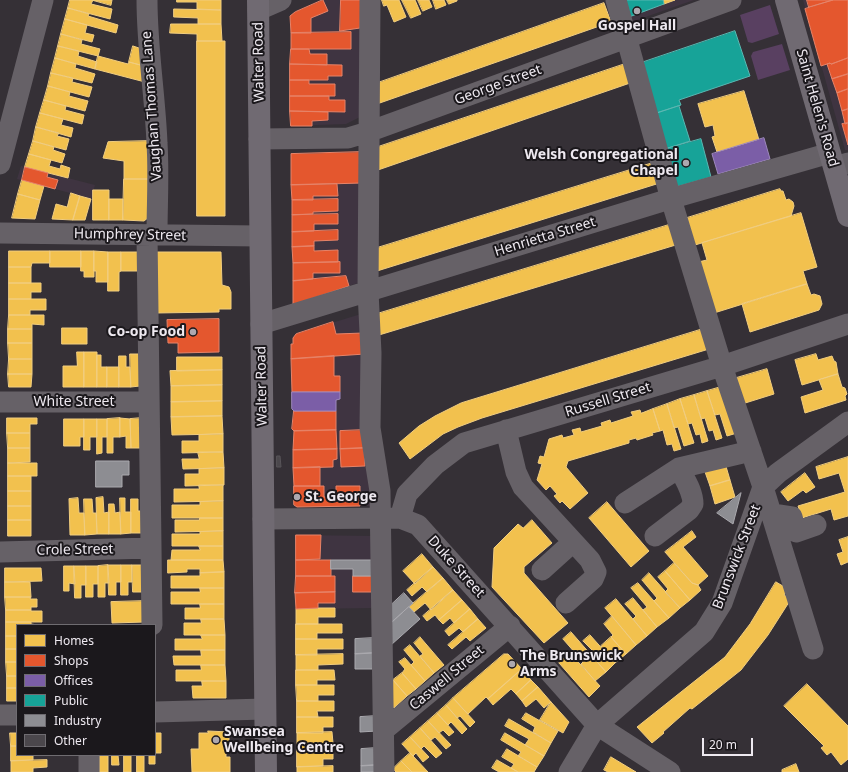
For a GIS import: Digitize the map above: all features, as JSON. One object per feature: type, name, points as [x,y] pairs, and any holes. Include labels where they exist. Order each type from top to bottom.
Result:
[{"type":"main road","name":"Saint Helen's Road","points":[[786,0],[837,161],[848,216]]},
{"type":"main road","name":"Walter Road","points":[[258,5],[266,772]]},
{"type":"street","points":[[0,164],[43,0]]},
{"type":"street","name":"Vaughan Thomas Lane","points":[[147,0],[147,25],[158,144],[152,235],[149,402],[152,624]]},
{"type":"street","points":[[258,5],[281,0]]},
{"type":"street","points":[[370,0],[368,132],[368,291],[371,352],[370,428],[380,491],[390,518],[384,772]]},
{"type":"street","points":[[616,0],[671,199],[722,366],[773,517],[813,649]]},
{"type":"street","name":"George Street","points":[[259,139],[348,138],[731,0]]},
{"type":"street","name":"Henrietta Street","points":[[261,324],[671,199],[837,161]]},
{"type":"street","name":"Humphrey Street","points":[[0,233],[260,236]]},
{"type":"street","name":"Russell Street","points":[[390,518],[407,494],[435,465],[464,443],[722,366],[848,324]]},
{"type":"street","name":"White Street","points":[[0,402],[149,402]]},
{"type":"street","name":"Brunswick Street","points":[[569,772],[597,725],[704,632],[722,603],[763,487],[778,473],[848,422]]},
{"type":"street","points":[[506,430],[516,472],[523,487],[590,560],[596,572],[594,579],[566,603]]},
{"type":"street","points":[[625,503],[679,468],[751,451]]},
{"type":"street","points":[[655,536],[689,510],[693,504],[693,497],[679,468]]},
{"type":"street","points":[[773,517],[779,515],[792,517],[796,532],[816,525]]},
{"type":"street","name":"Duke Street","points":[[263,519],[390,518],[418,525],[597,725],[670,772]]},
{"type":"street","points":[[542,570],[573,542]]},
{"type":"street","name":"Crole Street","points":[[0,552],[151,548]]},
{"type":"street","name":"Caswell Street","points":[[384,730],[510,626]]},
{"type":"street","points":[[156,712],[265,709]]},
{"type":"street","points":[[0,715],[16,715]]},
{"type":"street","points":[[89,756],[89,772]]},
{"type":"shaded area","points":[[323,0],[363,0],[362,116],[346,124],[291,126],[290,16],[295,12]]},
{"type":"shaded area","points":[[623,0],[694,0],[634,21],[630,19]]},
{"type":"shaded area","points":[[803,0],[848,0],[848,150],[845,150]]},
{"type":"shaded area","points":[[770,5],[779,34],[752,43],[748,42],[740,15]]},
{"type":"shaded area","points":[[782,44],[790,70],[758,80],[751,56],[753,52]]},
{"type":"shaded area","points":[[362,152],[361,282],[293,305],[291,154]]},
{"type":"shaded area","points":[[21,166],[95,185],[85,220],[52,219],[56,204],[67,207],[70,193],[17,179]]},
{"type":"shaded area","points":[[361,314],[374,506],[297,507],[294,505],[294,431],[292,429],[292,420],[294,419],[294,411],[292,409],[291,344],[293,344],[293,338],[296,334]]},
{"type":"shaded area","points":[[296,535],[374,536],[375,608],[296,609]]},
{"type":"building: Homes","points":[[70,0],[93,0],[91,4],[112,9],[110,19],[68,8]]},
{"type":"building: Homes","points":[[92,0],[112,0],[111,5]]},
{"type":"building: Homes","points":[[177,0],[221,0],[221,10],[197,9],[197,2],[177,2]]},
{"type":"building: Homes","points":[[382,0],[399,0],[406,17],[394,22],[387,5],[384,6]]},
{"type":"building: Homes","points":[[402,0],[415,0],[421,14],[411,18]]},
{"type":"building: Homes","points":[[418,0],[429,0],[432,7],[423,11]]},
{"type":"building: Homes","points":[[433,0],[444,0],[446,5],[436,9]]},
{"type":"building: Homes","points":[[447,0],[457,0],[457,1],[449,4]]},
{"type":"building: Homes","points":[[663,0],[675,0],[664,4]]},
{"type":"building: Homes","points":[[604,3],[611,22],[374,105],[372,85]]},
{"type":"building: Homes","points":[[68,8],[118,25],[116,33],[65,19]]},
{"type":"building: Homes","points":[[174,9],[221,10],[221,24],[198,24],[198,18],[174,17]]},
{"type":"building: Homes","points":[[65,19],[87,25],[85,33],[94,35],[92,42],[61,34]]},
{"type":"building: Homes","points":[[171,24],[221,24],[222,41],[197,41],[197,34],[170,33]]},
{"type":"building: Homes","points":[[61,34],[82,40],[81,44],[100,49],[98,56],[58,46]]},
{"type":"building: Homes","points":[[197,41],[225,41],[225,216],[197,216]]},
{"type":"building: Homes","points":[[58,46],[79,51],[78,56],[97,62],[95,69],[55,58]]},
{"type":"building: Homes","points":[[133,46],[142,49],[144,66],[129,62]]},
{"type":"building: Homes","points":[[98,56],[128,64],[129,62],[144,66],[145,82],[95,69]]},
{"type":"building: Homes","points":[[55,58],[76,64],[75,68],[95,74],[92,83],[51,73]]},
{"type":"building: Homes","points":[[625,64],[633,82],[375,171],[375,148]]},
{"type":"building: Homes","points":[[51,73],[73,78],[72,82],[92,87],[89,97],[48,86]]},
{"type":"building: Homes","points":[[48,86],[70,92],[69,96],[88,101],[85,111],[44,100]]},
{"type":"building: Homes","points":[[744,91],[759,140],[717,152],[712,137],[715,136],[713,125],[705,127],[698,104]]},
{"type":"building: Homes","points":[[44,100],[66,106],[65,110],[84,115],[82,124],[40,113]]},
{"type":"building: Homes","points":[[40,113],[63,119],[61,125],[73,128],[71,137],[36,127]]},
{"type":"building: Homes","points":[[36,127],[59,133],[57,136],[69,139],[66,150],[33,141]]},
{"type":"building: Homes","points":[[33,141],[54,147],[53,150],[65,154],[62,163],[29,154]]},
{"type":"building: Homes","points":[[149,141],[149,179],[124,179],[124,161],[103,158],[108,142]]},
{"type":"building: Homes","points":[[29,154],[51,160],[49,166],[60,169],[61,165],[70,168],[68,178],[25,167]]},
{"type":"building: Homes","points":[[656,162],[663,182],[377,271],[377,248]]},
{"type":"building: Homes","points":[[124,179],[149,179],[149,217],[144,221],[123,220]]},
{"type":"building: Homes","points":[[22,180],[44,186],[40,200],[18,194]]},
{"type":"building: Homes","points":[[780,189],[783,191],[786,200],[789,199],[793,202],[794,206],[791,216],[695,245],[687,218]]},
{"type":"building: Homes","points":[[93,190],[109,190],[109,220],[93,220]]},
{"type":"building: Homes","points":[[71,193],[80,196],[73,220],[52,219],[56,204],[67,207]]},
{"type":"building: Homes","points":[[18,194],[40,200],[35,219],[12,218]]},
{"type":"building: Homes","points":[[80,196],[91,199],[85,220],[73,220]]},
{"type":"building: Homes","points":[[109,199],[123,199],[123,220],[109,220]]},
{"type":"building: Homes","points":[[801,213],[817,267],[803,271],[807,284],[714,313],[698,262],[707,260],[702,243]]},
{"type":"building: Homes","points":[[672,224],[679,244],[379,335],[377,314]]},
{"type":"building: Homes","points":[[9,251],[50,251],[50,263],[32,263],[31,267],[9,267]]},
{"type":"building: Homes","points":[[50,251],[81,251],[81,267],[50,267]]},
{"type":"building: Homes","points":[[81,251],[94,251],[94,277],[84,277],[84,271],[81,271]]},
{"type":"building: Homes","points":[[94,251],[108,252],[108,282],[96,282],[96,271],[94,271]]},
{"type":"building: Homes","points":[[108,252],[121,252],[119,291],[108,291]]},
{"type":"building: Homes","points":[[121,252],[140,252],[140,271],[121,271]]},
{"type":"building: Homes","points":[[157,252],[221,252],[222,285],[229,287],[231,292],[231,309],[219,309],[219,312],[157,313]]},
{"type":"building: Homes","points":[[9,267],[31,267],[31,283],[9,283]]},
{"type":"building: Homes","points":[[9,283],[41,283],[41,292],[31,292],[31,299],[9,299]]},
{"type":"building: Homes","points":[[807,284],[811,295],[814,294],[820,296],[822,304],[819,310],[750,332],[742,304]]},
{"type":"building: Homes","points":[[9,299],[46,299],[46,310],[30,310],[30,315],[9,315]]},
{"type":"building: Homes","points":[[9,315],[44,315],[44,325],[32,324],[32,329],[8,329]]},
{"type":"building: Homes","points":[[62,328],[87,328],[87,344],[62,344]]},
{"type":"building: Homes","points":[[8,329],[32,329],[32,343],[8,343]]},
{"type":"building: Homes","points":[[703,329],[709,349],[482,418],[443,434],[410,459],[399,443],[419,426],[461,403]]},
{"type":"building: Homes","points":[[8,343],[32,343],[32,359],[9,359]]},
{"type":"building: Homes","points":[[77,352],[84,352],[84,387],[63,387],[63,366],[77,366]]},
{"type":"building: Homes","points":[[84,352],[97,352],[97,387],[84,387]]},
{"type":"building: Homes","points":[[130,354],[140,354],[140,386],[131,387]]},
{"type":"building: Homes","points":[[816,354],[818,360],[832,356],[836,362],[838,374],[802,385],[795,360]]},
{"type":"building: Homes","points":[[97,355],[101,355],[101,367],[107,367],[107,387],[97,387]]},
{"type":"building: Homes","points":[[119,356],[126,356],[126,367],[130,367],[131,387],[119,387]]},
{"type":"building: Homes","points":[[177,357],[222,357],[222,370],[177,371]]},
{"type":"building: Homes","points":[[9,359],[32,359],[32,374],[8,374]]},
{"type":"building: Homes","points":[[107,367],[119,367],[119,387],[107,387]]},
{"type":"building: Homes","points":[[767,369],[774,394],[742,404],[733,379]]},
{"type":"building: Homes","points":[[222,370],[222,385],[171,386],[170,371]]},
{"type":"building: Homes","points":[[8,374],[32,374],[31,387],[9,387]]},
{"type":"building: Homes","points":[[838,374],[842,387],[845,388],[847,394],[845,396],[846,400],[805,413],[801,397],[823,390],[819,380]]},
{"type":"building: Homes","points":[[222,385],[222,401],[171,402],[171,386]]},
{"type":"building: Homes","points":[[721,387],[737,433],[727,436],[720,414],[715,415],[707,391]]},
{"type":"building: Homes","points":[[707,391],[722,438],[716,440],[713,430],[709,431],[705,418],[701,419],[694,395]]},
{"type":"building: Homes","points":[[694,395],[708,441],[702,443],[700,434],[696,435],[692,423],[688,424],[680,399]]},
{"type":"building: Homes","points":[[680,399],[694,443],[684,446],[678,427],[674,428],[667,404]]},
{"type":"building: Homes","points":[[222,401],[222,416],[171,417],[171,402]]},
{"type":"building: Homes","points":[[667,404],[681,449],[674,451],[672,444],[667,445],[663,430],[660,431],[653,409]]},
{"type":"building: Homes","points":[[653,409],[660,431],[637,440],[636,438],[629,440],[629,443],[568,461],[566,467],[588,493],[570,509],[562,501],[560,503],[554,496],[557,494],[550,486],[546,490],[537,480],[542,464],[538,463],[540,456],[544,457],[549,439],[562,435],[563,438],[574,435],[572,430],[580,428],[581,432],[602,426],[601,423],[610,420],[611,423],[633,416],[631,412],[640,410],[641,413]]},
{"type":"building: Homes","points":[[222,416],[223,434],[172,435],[171,417]]},
{"type":"building: Homes","points":[[7,418],[37,418],[37,424],[30,424],[30,433],[7,433]]},
{"type":"building: Homes","points":[[120,418],[120,437],[113,437],[113,453],[107,453],[107,419]]},
{"type":"building: Homes","points":[[120,418],[130,419],[131,448],[126,448],[126,436],[120,437]]},
{"type":"building: Homes","points":[[142,418],[142,448],[131,448],[130,419]]},
{"type":"building: Homes","points":[[64,419],[84,419],[84,437],[80,437],[80,446],[64,446]]},
{"type":"building: Homes","points":[[84,419],[97,419],[97,437],[90,437],[90,450],[84,450]]},
{"type":"building: Homes","points":[[97,419],[107,419],[107,437],[102,437],[102,453],[97,454]]},
{"type":"building: Homes","points":[[7,433],[30,433],[30,448],[8,448]]},
{"type":"building: Homes","points":[[223,434],[223,452],[182,453],[182,441],[199,441],[199,435]]},
{"type":"building: Homes","points":[[8,448],[30,448],[30,462],[8,463]]},
{"type":"building: Homes","points":[[198,452],[223,452],[224,468],[183,469],[182,459],[199,459]]},
{"type":"building: Homes","points":[[848,457],[848,516],[834,520],[831,509],[802,518],[798,506],[845,492],[839,473],[819,479],[816,467]]},
{"type":"building: Homes","points":[[8,463],[37,463],[37,476],[8,476]]},
{"type":"building: Homes","points":[[725,463],[730,480],[710,486],[704,469]]},
{"type":"building: Homes","points":[[224,468],[224,485],[185,486],[185,474],[199,474],[199,469]]},
{"type":"building: Homes","points":[[805,473],[815,487],[806,493],[803,490],[788,501],[781,492]]},
{"type":"building: Homes","points":[[8,476],[31,476],[31,491],[8,491]]},
{"type":"building: Homes","points":[[730,480],[735,497],[715,504],[710,486]]},
{"type":"building: Homes","points":[[199,485],[223,485],[223,501],[174,502],[174,489],[199,489]]},
{"type":"building: Homes","points":[[8,491],[31,491],[31,506],[8,506]]},
{"type":"building: Homes","points":[[103,497],[104,513],[109,512],[109,534],[97,534],[96,498]]},
{"type":"building: Homes","points":[[78,498],[79,513],[84,513],[85,535],[70,535],[69,499]]},
{"type":"building: Homes","points":[[120,498],[125,498],[125,512],[131,512],[131,533],[121,534]]},
{"type":"building: Homes","points":[[84,499],[92,499],[93,513],[96,513],[97,534],[85,535]]},
{"type":"building: Homes","points":[[131,499],[138,499],[138,511],[143,511],[143,533],[131,533]]},
{"type":"building: Homes","points":[[223,501],[223,518],[172,518],[172,505],[200,505],[200,502]]},
{"type":"building: Homes","points":[[607,502],[649,551],[631,567],[589,518]]},
{"type":"building: Homes","points":[[109,504],[114,504],[115,513],[120,512],[121,534],[109,534]]},
{"type":"building: Homes","points":[[8,506],[31,506],[31,520],[8,520]]},
{"type":"building: Homes","points":[[200,518],[223,518],[223,531],[175,532],[175,520],[199,520]]},
{"type":"building: Homes","points":[[8,520],[31,520],[31,536],[8,536]]},
{"type":"building: Homes","points":[[532,520],[552,543],[524,567],[524,573],[568,623],[544,643],[492,587],[494,548],[518,524],[523,528]]},
{"type":"building: Homes","points":[[223,531],[223,546],[172,546],[172,534],[200,534],[200,532]]},
{"type":"building: Homes","points":[[692,531],[696,537],[683,547],[708,576],[698,585],[692,583],[665,552]]},
{"type":"building: Homes","points":[[848,537],[848,562],[841,565],[837,554],[843,552],[839,540]]},
{"type":"building: Homes","points":[[199,546],[223,546],[223,560],[171,560],[172,550],[200,550]]},
{"type":"building: Homes","points":[[422,554],[433,567],[415,584],[403,571]]},
{"type":"building: Homes","points":[[168,560],[223,560],[224,572],[200,573],[200,569],[187,569],[187,572],[168,573]]},
{"type":"building: Homes","points":[[674,563],[692,583],[698,585],[701,590],[690,600],[665,571]]},
{"type":"building: Homes","points":[[108,565],[121,565],[121,582],[116,582],[116,595],[109,595]]},
{"type":"building: Homes","points":[[108,565],[109,583],[105,583],[105,597],[98,597],[98,566]]},
{"type":"building: Homes","points":[[121,565],[132,565],[132,582],[128,582],[128,595],[121,595]]},
{"type":"building: Homes","points":[[132,565],[144,565],[144,592],[133,592]]},
{"type":"building: Homes","points":[[64,566],[74,566],[75,584],[69,583],[69,591],[64,591]]},
{"type":"building: Homes","points":[[74,566],[86,566],[86,585],[81,585],[81,598],[75,598]]},
{"type":"building: Homes","points":[[86,566],[98,566],[98,584],[93,584],[93,597],[86,597]]},
{"type":"building: Homes","points":[[433,567],[443,578],[427,592],[422,587],[412,596],[407,590]]},
{"type":"building: Homes","points":[[5,568],[41,568],[42,581],[5,582]]},
{"type":"building: Homes","points":[[665,571],[690,600],[680,608],[665,592],[668,589],[658,577]]},
{"type":"building: Homes","points":[[224,572],[224,588],[171,588],[171,576],[200,576],[200,573]]},
{"type":"building: Homes","points":[[649,573],[680,608],[669,618],[654,601],[657,598],[642,580]]},
{"type":"building: Homes","points":[[443,578],[453,590],[431,610],[425,603],[414,612],[409,607]]},
{"type":"building: Homes","points":[[5,582],[30,582],[31,597],[5,597]]},
{"type":"building: Homes","points":[[776,582],[788,589],[784,595],[791,599],[768,635],[741,670],[692,709],[690,708],[652,743],[637,727],[725,657],[750,624]]},
{"type":"building: Homes","points":[[638,583],[669,618],[657,627],[643,610],[647,607],[631,588]]},
{"type":"building: Homes","points":[[200,588],[224,588],[224,604],[171,604],[171,592],[200,592]]},
{"type":"building: Homes","points":[[453,590],[462,600],[439,620],[435,615],[427,621],[423,616]]},
{"type":"building: Homes","points":[[5,597],[31,597],[30,599],[37,599],[37,607],[31,607],[31,610],[6,610]]},
{"type":"building: Homes","points":[[633,598],[657,627],[647,636],[633,619],[636,616],[625,604]]},
{"type":"building: Homes","points":[[616,599],[647,636],[636,645],[605,608]]},
{"type":"building: Homes","points":[[462,600],[470,609],[454,623],[450,618],[443,624],[439,620]]},
{"type":"building: Homes","points":[[145,601],[145,622],[112,623],[111,602]]},
{"type":"building: Homes","points":[[200,604],[224,604],[224,619],[185,619],[185,608],[200,608]]},
{"type":"building: Homes","points":[[335,608],[335,617],[318,617],[318,624],[296,624],[296,609]]},
{"type":"building: Homes","points":[[470,609],[478,619],[463,632],[459,628],[449,636],[445,631]]},
{"type":"building: Homes","points":[[6,610],[42,611],[42,622],[6,622]]},
{"type":"building: Homes","points":[[612,616],[636,645],[626,654],[611,637],[613,635],[604,624]]},
{"type":"building: Homes","points":[[201,619],[224,619],[225,635],[184,635],[184,623],[201,623]]},
{"type":"building: Homes","points":[[478,619],[486,628],[470,641],[466,637],[452,649],[448,645]]},
{"type":"building: Homes","points":[[6,622],[31,622],[31,624],[16,624],[16,636],[6,636]]},
{"type":"building: Homes","points":[[296,624],[342,624],[342,633],[317,633],[317,639],[296,639]]},
{"type":"building: Homes","points":[[571,632],[606,672],[595,681],[581,664],[583,662],[563,639]]},
{"type":"building: Homes","points":[[201,635],[225,635],[225,650],[175,650],[175,639],[202,639]]},
{"type":"building: Homes","points":[[590,635],[615,663],[606,672],[591,655],[594,652],[583,641]]},
{"type":"building: Homes","points":[[6,636],[16,636],[16,649],[6,649]]},
{"type":"building: Homes","points":[[420,637],[444,665],[434,673],[420,656],[423,654],[414,643]]},
{"type":"building: Homes","points":[[611,637],[626,654],[615,663],[601,646]]},
{"type":"building: Homes","points":[[296,639],[343,639],[343,649],[317,649],[317,655],[296,655]]},
{"type":"building: Homes","points":[[410,645],[434,673],[425,681],[411,665],[414,662],[404,650]]},
{"type":"building: Homes","points":[[6,649],[16,649],[16,662],[6,662]]},
{"type":"building: Homes","points":[[201,650],[225,650],[225,665],[174,665],[173,656],[201,656]]},
{"type":"building: Homes","points":[[570,653],[600,686],[589,697],[559,663]]},
{"type":"building: Homes","points":[[343,654],[343,664],[318,665],[318,670],[296,670],[296,655]]},
{"type":"building: Homes","points":[[504,654],[508,654],[522,669],[488,699],[486,697],[468,714],[453,698]]},
{"type":"building: Homes","points":[[405,658],[425,681],[416,689],[402,673],[405,669],[399,662]]},
{"type":"building: Homes","points":[[6,662],[16,662],[16,676],[7,676]]},
{"type":"building: Homes","points":[[201,665],[225,665],[226,681],[176,681],[176,670],[201,670]]},
{"type":"building: Homes","points":[[522,669],[531,680],[516,694],[511,689],[493,705],[488,699]]},
{"type":"building: Homes","points":[[296,670],[334,670],[335,680],[317,680],[317,685],[296,685]]},
{"type":"building: Homes","points":[[402,673],[416,689],[407,696],[393,680]]},
{"type":"building: Homes","points":[[7,676],[16,676],[16,688],[7,688]]},
{"type":"building: Homes","points":[[393,680],[407,696],[394,708],[391,704]]},
{"type":"building: Homes","points":[[531,680],[538,687],[522,701],[516,694]]},
{"type":"building: Homes","points":[[202,681],[226,681],[226,698],[193,698],[192,686],[202,686]]},
{"type":"building: Homes","points":[[807,684],[848,726],[848,759],[841,765],[831,752],[827,755],[821,748],[824,746],[784,706]]},
{"type":"building: Homes","points":[[296,685],[334,685],[334,695],[318,695],[318,701],[297,701]]},
{"type":"building: Homes","points":[[538,687],[551,702],[544,708],[536,699],[526,707],[522,701]]},
{"type":"building: Homes","points":[[7,688],[16,688],[16,701],[7,701]]},
{"type":"building: Homes","points":[[453,698],[475,722],[470,727],[460,716],[457,718],[446,705]]},
{"type":"building: Homes","points":[[297,701],[334,701],[334,711],[317,711],[318,717],[297,717]]},
{"type":"building: Homes","points":[[551,702],[569,722],[563,733],[540,720]]},
{"type":"building: Homes","points":[[446,705],[467,729],[462,734],[451,722],[448,725],[437,713]]},
{"type":"building: Homes","points":[[437,713],[454,732],[449,736],[443,730],[439,733],[428,721]]},
{"type":"building: Homes","points":[[526,713],[558,731],[551,743],[533,732],[535,727],[522,719]]},
{"type":"building: Homes","points":[[297,717],[333,717],[333,727],[323,727],[323,733],[297,733]]},
{"type":"building: Homes","points":[[509,719],[551,743],[544,756],[525,745],[529,739],[505,726]]},
{"type":"building: Homes","points":[[428,721],[451,745],[446,749],[435,737],[431,740],[420,728]]},
{"type":"building: Homes","points":[[420,728],[442,753],[436,758],[424,746],[421,749],[410,737]]},
{"type":"building: Homes","points":[[208,731],[229,732],[229,751],[226,751],[226,757],[230,757],[230,772],[192,772],[191,749],[199,749],[199,733],[208,733]]},
{"type":"building: Homes","points":[[332,732],[333,743],[323,743],[323,749],[297,749],[297,733]]},
{"type":"building: Homes","points":[[10,733],[16,733],[16,746],[11,746]]},
{"type":"building: Homes","points":[[156,733],[161,733],[161,753],[156,753]]},
{"type":"building: Homes","points":[[505,733],[544,756],[537,767],[518,756],[521,752],[501,740]]},
{"type":"building: Homes","points":[[410,737],[429,757],[423,762],[416,753],[413,756],[402,744]]},
{"type":"building: Homes","points":[[11,746],[16,746],[16,756],[33,756],[33,760],[11,761]]},
{"type":"building: Homes","points":[[297,749],[333,749],[333,759],[323,759],[323,766],[297,767]]},
{"type":"building: Homes","points":[[507,749],[537,767],[534,772],[518,772],[511,768],[514,764],[502,757]]},
{"type":"building: Homes","points":[[410,753],[428,772],[412,772],[401,761]]},
{"type":"building: Homes","points":[[100,756],[108,756],[108,772],[100,772]]},
{"type":"building: Homes","points":[[112,756],[118,756],[119,765],[112,765]]},
{"type":"building: Homes","points":[[124,756],[131,756],[131,772],[124,772]]},
{"type":"building: Homes","points":[[137,756],[144,756],[144,772],[137,772]]},
{"type":"building: Homes","points":[[149,756],[155,756],[155,764],[149,764]]},
{"type":"building: Homes","points":[[611,757],[636,772],[608,772],[604,770]]},
{"type":"building: Homes","points":[[47,760],[47,767],[33,768],[33,772],[11,772],[11,761]]},
{"type":"building: Homes","points":[[497,760],[518,772],[499,772],[492,768]]},
{"type":"building: Homes","points":[[401,761],[412,772],[396,772],[393,769]]},
{"type":"building: Homes","points":[[796,764],[799,772],[782,772],[782,770]]},
{"type":"building: Homes","points":[[333,766],[333,772],[297,772],[297,767]]},
{"type":"building: Shops","points":[[323,0],[328,11],[311,18],[311,33],[291,33],[290,16],[295,12]]},
{"type":"building: Shops","points":[[341,0],[361,0],[360,28],[340,31]]},
{"type":"building: Shops","points":[[807,0],[833,0],[809,7]]},
{"type":"building: Shops","points":[[833,0],[848,0],[848,58],[821,66],[805,9]]},
{"type":"building: Shops","points":[[351,32],[351,49],[291,49],[291,33]]},
{"type":"building: Shops","points":[[291,49],[309,49],[310,54],[327,54],[327,65],[290,64]]},
{"type":"building: Shops","points":[[848,58],[848,74],[832,79],[827,64]]},
{"type":"building: Shops","points":[[290,64],[342,65],[342,76],[328,76],[328,80],[290,80]]},
{"type":"building: Shops","points":[[848,74],[848,89],[837,93],[832,79]]},
{"type":"building: Shops","points":[[290,80],[309,80],[309,84],[335,84],[335,96],[290,96]]},
{"type":"building: Shops","points":[[848,89],[848,109],[842,111],[837,93]]},
{"type":"building: Shops","points":[[290,96],[329,96],[329,100],[345,100],[345,112],[290,111]]},
{"type":"building: Shops","points":[[848,109],[848,123],[845,124],[842,111]]},
{"type":"building: Shops","points":[[290,111],[328,112],[328,120],[312,121],[312,126],[291,126]]},
{"type":"building: Shops","points":[[848,123],[848,145],[842,124]]},
{"type":"building: Shops","points":[[362,152],[362,183],[291,185],[291,154]]},
{"type":"building: Shops","points":[[25,167],[48,173],[47,177],[58,180],[55,189],[22,180]]},
{"type":"building: Shops","points":[[337,184],[338,196],[313,196],[313,200],[292,200],[291,185]]},
{"type":"building: Shops","points":[[338,199],[338,211],[292,215],[292,200]]},
{"type":"building: Shops","points":[[338,214],[338,224],[314,224],[314,231],[292,232],[292,215]]},
{"type":"building: Shops","points":[[338,230],[338,240],[314,241],[314,246],[292,247],[292,232]]},
{"type":"building: Shops","points":[[314,246],[314,251],[338,250],[338,262],[293,263],[292,247]]},
{"type":"building: Shops","points":[[340,262],[340,273],[313,273],[313,279],[293,281],[293,263]]},
{"type":"building: Shops","points":[[346,276],[349,286],[293,305],[293,281]]},
{"type":"building: Shops","name":"Co-op Food","points":[[219,319],[219,352],[178,353],[178,343],[168,343],[167,320]]},
{"type":"building: Shops","points":[[333,322],[336,334],[363,333],[365,354],[291,359],[291,344],[293,344],[293,338],[296,334]]},
{"type":"building: Shops","points":[[334,356],[334,376],[340,376],[340,392],[292,392],[291,359]]},
{"type":"building: Shops","points":[[294,411],[336,411],[336,430],[294,431],[292,429]]},
{"type":"building: Shops","points":[[336,430],[337,449],[293,450],[294,431]]},
{"type":"building: Shops","points":[[364,430],[364,448],[340,449],[340,431]]},
{"type":"building: Shops","points":[[364,448],[365,466],[341,467],[340,449]]},
{"type":"building: Shops","points":[[337,449],[337,459],[333,460],[333,467],[293,468],[293,450]]},
{"type":"building: Shops","points":[[320,467],[320,486],[294,486],[293,468]]},
{"type":"building: Shops","points":[[294,486],[324,486],[324,497],[336,497],[336,486],[360,486],[360,506],[297,507],[294,505]]},
{"type":"building: Shops","points":[[296,535],[321,535],[320,559],[296,560]]},
{"type":"building: Shops","points":[[296,560],[331,560],[331,576],[296,576]]},
{"type":"building: Shops","points":[[296,576],[335,576],[335,592],[295,593]]},
{"type":"building: Shops","points":[[353,576],[374,576],[374,592],[353,592]]},
{"type":"building: Shops","points":[[335,592],[335,603],[318,603],[318,608],[296,609],[295,593]]},
{"type":"building: Offices","points":[[764,138],[770,159],[718,174],[712,154]]},
{"type":"building: Offices","points":[[292,392],[340,392],[340,399],[336,400],[336,411],[294,411],[292,409]]},
{"type":"building: Public","name":"Gospel Hall","points":[[623,0],[663,0],[664,4],[629,17]]},
{"type":"building: Public","points":[[735,31],[750,76],[679,100],[681,105],[651,115],[638,64]]},
{"type":"building: Public","points":[[679,106],[690,141],[662,150],[651,115]]},
{"type":"building: Public","name":"Welsh Congregational Chapel","points":[[701,139],[711,177],[672,188],[662,150]]},
{"type":"building: Industry","points":[[96,461],[129,461],[129,475],[122,475],[122,487],[96,487]]},
{"type":"building: Industry","points":[[741,493],[733,524],[717,513]]},
{"type":"building: Industry","points":[[331,560],[374,560],[374,576],[353,576],[353,569],[331,569]]},
{"type":"building: Industry","points":[[404,593],[413,603],[391,623],[391,605]]},
{"type":"building: Industry","points":[[409,607],[420,619],[391,645],[391,623]]},
{"type":"building: Industry","points":[[374,638],[374,653],[355,654],[355,639]]},
{"type":"building: Industry","points":[[374,653],[375,669],[355,669],[355,654]]},
{"type":"building: Industry","points":[[377,716],[377,731],[360,732],[360,717]]},
{"type":"building: Industry","points":[[377,748],[377,765],[361,766],[361,749]]},
{"type":"building: Industry","points":[[377,765],[377,772],[361,772],[361,766]]},
{"type":"building: Other","points":[[277,456],[280,456],[281,467],[277,467]]},
{"type":"place","name":"Gospel Hall","points":[[637,11]]},
{"type":"place","name":"Welsh Congregational Chapel","points":[[686,163]]},
{"type":"place","name":"Co-op Food","points":[[193,332]]},
{"type":"place","name":"St. George","points":[[297,497]]},
{"type":"place","name":"The Brunswick Arms","points":[[512,664]]},
{"type":"place","name":"Swansea Wellbeing Centre","points":[[216,740]]}]
